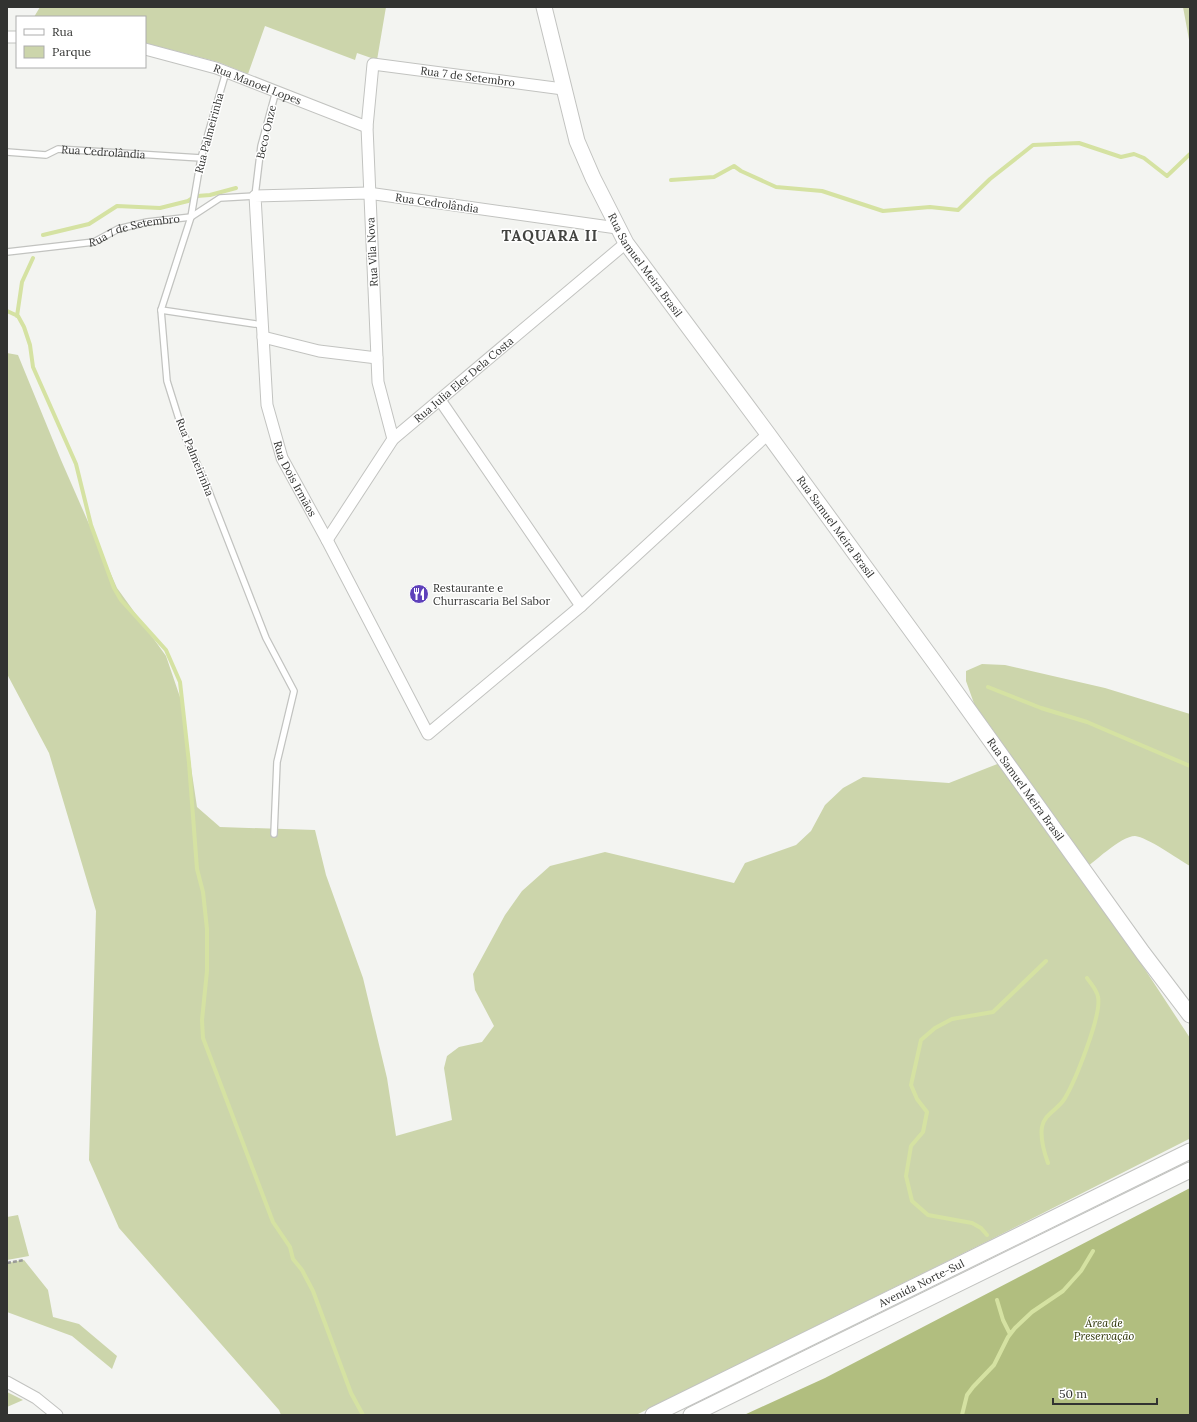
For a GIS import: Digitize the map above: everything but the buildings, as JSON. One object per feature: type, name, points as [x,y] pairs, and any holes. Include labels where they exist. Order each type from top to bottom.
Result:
[{"type":"street","name":"Rua Samuel Meira Brasil","points":[[544,7],[577,141],[617,228],[626,243],[931,657],[1143,953],[1190,1015]]},
{"type":"street","name":"Rua Manoel Lopes","points":[[146,49],[226,72],[367,127]]},
{"type":"street","name":"Rua 7 de Setembro","points":[[373,64],[563,89]]},
{"type":"street","name":"Rua Vila Nova","points":[[373,64],[367,127],[368,193],[378,382],[393,439]]},
{"type":"street","name":"Rua Cedrolândia","points":[[255,196],[368,193],[617,228]]},
{"type":"street","name":"Rua Dois Irmãos","points":[[255,196],[267,405],[282,458],[327,540],[428,734],[581,606]]},
{"type":"street","name":"Rua Julia Eler Dela Costa","points":[[327,540],[393,439],[626,243]]},
{"type":"street","points":[[263,337],[319,351],[377,358]]},
{"type":"street","points":[[440,400],[581,606],[768,434]]},
{"type":"street","name":"Avenida Norte-Sul","points":[[653,1415],[1190,1151]]},
{"type":"street","name":"Avenida Norte-Sul","points":[[691,1415],[1190,1170]]},
{"type":"street","points":[[7,1382],[36,1398],[57,1415]]},
{"type":"lane","name":"Rua Palmeirinha","points":[[226,72],[201,158],[191,217],[161,310],[167,381],[183,432],[206,484],[266,638],[294,691],[277,762],[274,834]]},
{"type":"lane","name":"Beco Onze","points":[[255,196],[261,146],[276,92]]},
{"type":"lane","name":"Rua Cedrolândia","points":[[7,152],[46,155],[58,149],[201,158]]},
{"type":"lane","name":"Rua 7 de Setembro","points":[[7,252],[94,242],[118,229],[147,222],[191,217],[220,198],[255,196]]},
{"type":"lane","points":[[161,310],[262,325]]},
{"type":"path","points":[[7,1263],[24,1260]]},
{"type":"green space","points":[[40,7],[386,7],[377,60],[357,53],[355,60],[265,26],[248,74],[218,62],[146,43],[146,16],[35,16]]},
{"type":"green space","points":[[1183,7],[1190,7],[1190,45]]},
{"type":"green space","points":[[7,353],[18,355],[61,460],[117,588],[166,656],[181,700],[197,807],[220,827],[315,830],[326,875],[363,978],[387,1078],[396,1136],[452,1120],[444,1068],[447,1056],[459,1047],[482,1042],[494,1026],[475,990],[473,974],[505,915],[522,891],[550,866],[605,852],[734,883],[745,863],[796,845],[811,831],[825,805],[843,788],[863,777],[949,783],[1005,761],[991,727],[976,709],[966,681],[966,671],[982,664],[1005,665],[1105,688],[1190,714],[1190,866],[1155,844],[1135,836],[1122,840],[1081,872],[1190,1038],[1189,1139],[986,1242],[636,1415],[281,1415],[279,1410],[119,1228],[89,1160],[96,911],[49,753],[7,674]]},
{"type":"green space","name":"Área de Preservação","points":[[1190,1188],[1190,1415],[744,1415],[825,1378]]},
{"type":"green space","points":[[18,1215],[29,1256],[7,1260],[7,1217]]},
{"type":"green space","points":[[24,1260],[48,1290],[53,1317],[79,1324],[117,1356],[112,1369],[72,1336],[7,1312],[7,1263]]},
{"type":"green space","points":[[7,1392],[23,1400],[7,1407]]},
{"type":"waterway","points":[[671,180],[714,177],[734,166],[741,171],[776,187],[822,191],[883,211],[930,207],[958,210],[990,179],[1033,145],[1079,143],[1121,157],[1134,154],[1144,158],[1167,176],[1190,154]]},
{"type":"waterway","points":[[197,196],[210,195],[236,188]]},
{"type":"waterway","points":[[43,235],[89,224],[117,206],[160,208],[188,201],[194,197]]},
{"type":"waterway","points":[[17,316],[22,282],[33,258]]},
{"type":"waterway","points":[[7,311],[18,316],[24,327],[30,345],[33,367],[76,464],[91,525],[114,588],[121,600],[166,650],[180,682],[189,763],[197,869],[203,892],[207,929],[207,971],[202,1020],[203,1038],[273,1222],[290,1247],[293,1259],[302,1270],[313,1291],[351,1393],[363,1415]]},
{"type":"waterway","points":[[988,687],[1041,708],[1087,722],[1190,766]]},
{"type":"waterway","points":[[987,1235],[981,1228],[972,1223],[928,1215],[912,1201],[906,1176],[911,1146],[923,1132],[927,1112],[917,1099],[911,1085],[921,1040],[935,1028],[952,1019],[993,1012],[1046,961]]},
{"type":"waterway","points":[[1048,1163],[1042,1141],[1043,1122],[1065,1098],[1087,1048],[1096,1018],[1098,997],[1095,989],[1087,978]]},
{"type":"waterway","points":[[962,1415],[967,1395],[994,1365],[1008,1337],[1015,1328],[1032,1312],[1063,1291],[1081,1271],[1093,1251]]},
{"type":"waterway","points":[[997,1300],[1003,1320],[1010,1334]]},
{"type":"place","name":"Restaurante e Churrascaria Bel Sabor","points":[[419,594]]},
{"type":"district","name":"TAQUARA II","points":[[550,236]]}]
